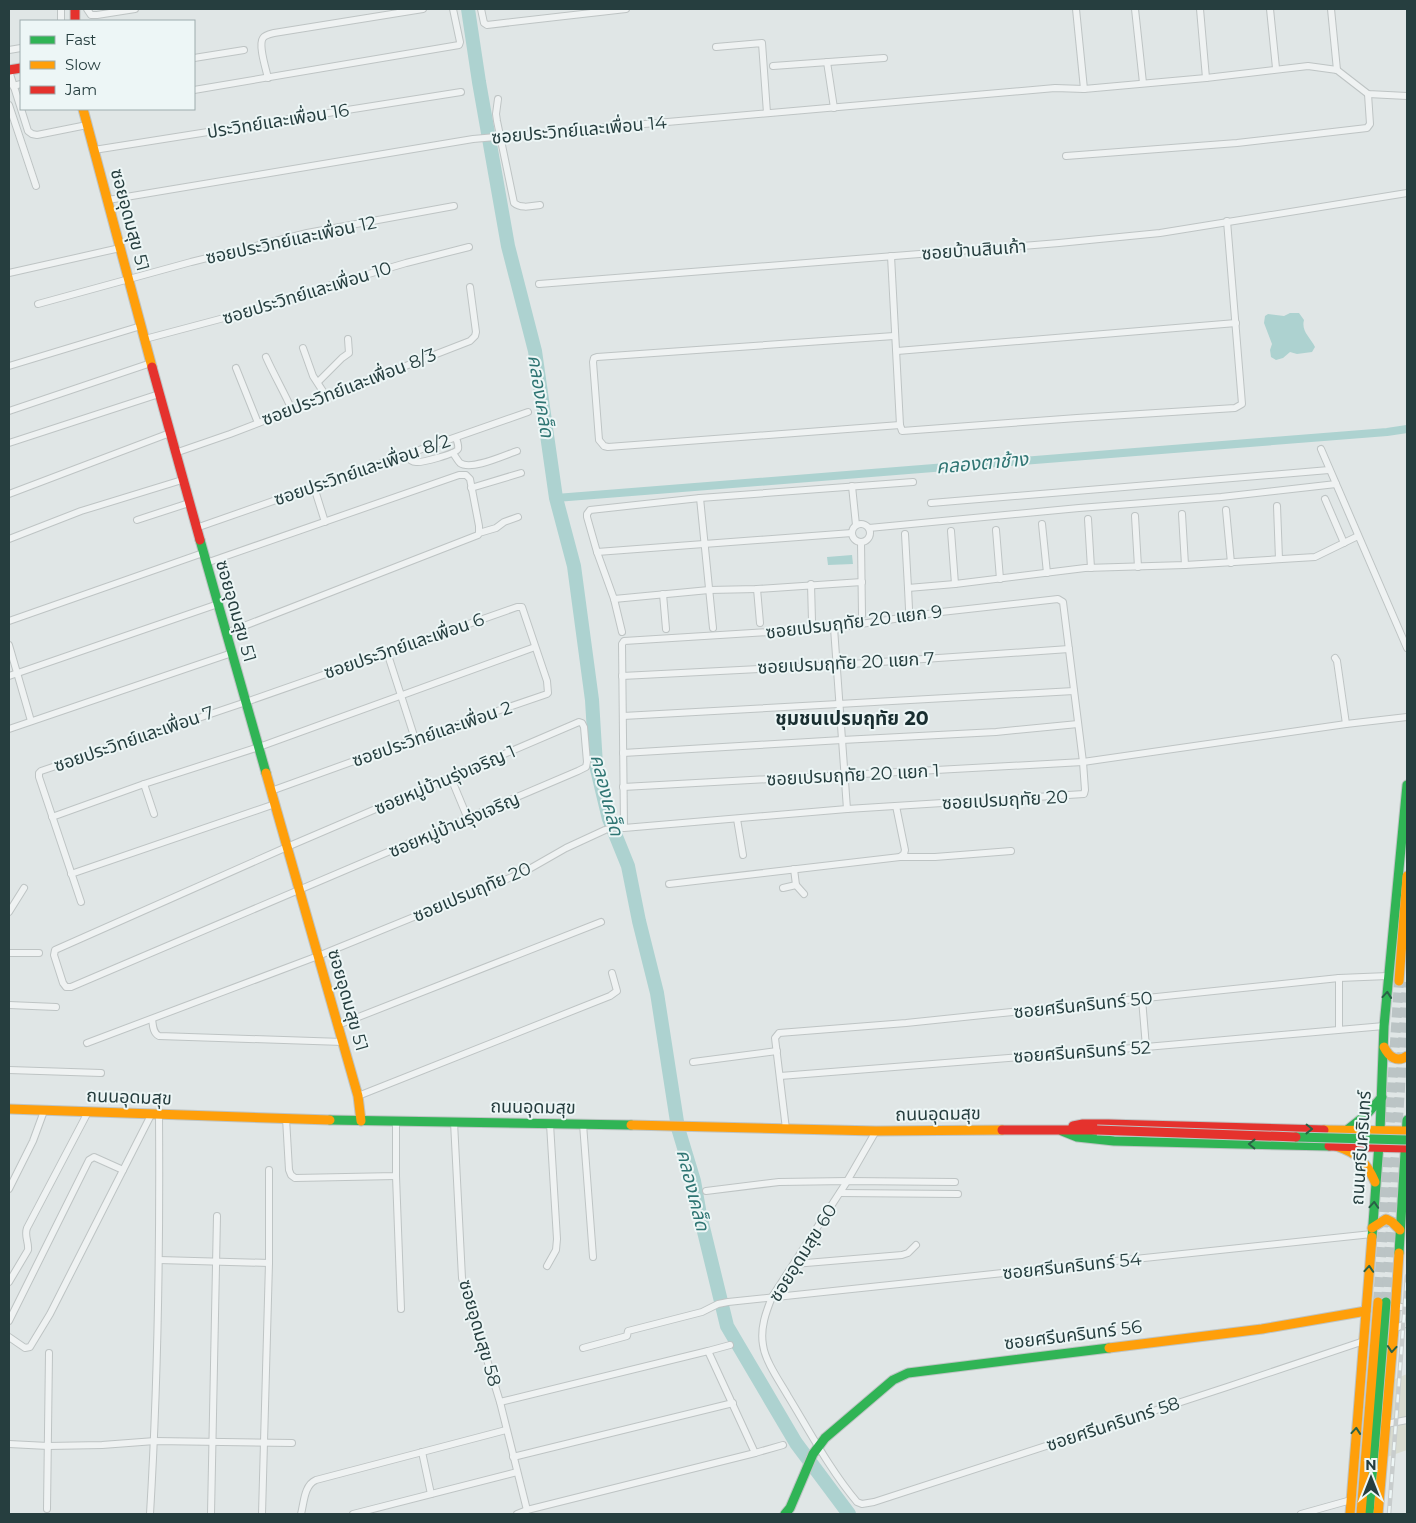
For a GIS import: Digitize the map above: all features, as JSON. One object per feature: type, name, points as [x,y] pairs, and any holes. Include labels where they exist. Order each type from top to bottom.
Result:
[{"type":"main road","name":"ซอยอุดมสุข 51","points":[[83,110],[188,502],[358,1096],[361,1121]]},
{"type":"main road","name":"ถนนศรีนครินทร์","points":[[1350,1514],[1379,1147],[1384,1026],[1407,785]]},
{"type":"main road","points":[[1398,981],[1407,876]]},
{"type":"main road","points":[[1383,1045],[1389,1056],[1395,1060],[1401,1060],[1407,1056]]},
{"type":"main road","points":[[1347,1130],[1372,1111],[1382,1096]]},
{"type":"main road","name":"ถนนอุดมสุข","points":[[9,1109],[361,1121],[653,1125],[876,1131],[1058,1129],[1407,1139]]},
{"type":"main road","points":[[1361,1514],[1387,1303],[1399,1248],[1406,1170],[1407,1120]]},
{"type":"main road","name":"ถนนอุดมสุข","points":[[1058,1129],[1083,1124],[1347,1130],[1380,1131],[1407,1139]]},
{"type":"main road","name":"ถนนอุดมสุข","points":[[1058,1129],[1077,1137],[1114,1141],[1379,1147],[1407,1139]]},
{"type":"main road","points":[[1270,1145],[1276,1142],[1278,1138],[1278,1134],[1271,1129]]},
{"type":"main road","points":[[1336,1146],[1362,1159],[1376,1183]]},
{"type":"main road","points":[[1372,1231],[1381,1220],[1386,1219],[1400,1230]]},
{"type":"main road","points":[[1378,1514],[1394,1329],[1387,1303]]},
{"type":"main road","points":[[1369,1514],[1387,1303]]},
{"type":"main road","name":"ซอยศรีนครินทร์ 56","points":[[816,1450],[825,1438],[893,1380],[908,1373],[1262,1329],[1366,1311]]},
{"type":"main road","points":[[785,1514],[790,1508],[816,1450]]},
{"type":"street","points":[[87,9],[91,15],[97,15],[135,9]]},
{"type":"street","points":[[268,78],[261,45],[262,39],[265,36],[423,9]]},
{"type":"street","points":[[195,90],[459,45],[453,9]]},
{"type":"street","points":[[481,9],[484,24],[489,25],[626,9]]},
{"type":"street","points":[[1076,9],[1084,89]]},
{"type":"street","points":[[1136,9],[1143,83]]},
{"type":"street","points":[[1200,9],[1206,78]]},
{"type":"street","points":[[1270,9],[1276,68]]},
{"type":"street","points":[[1331,9],[1336,70],[1371,94],[1407,96]]},
{"type":"street","points":[[716,47],[762,43],[767,114]]},
{"type":"street","points":[[195,58],[244,50]]},
{"type":"street","points":[[773,66],[884,58]]},
{"type":"street","points":[[827,62],[834,108]]},
{"type":"street","name":"ซอยประวิทย์และเพื่อน 14","points":[[108,200],[473,139],[1055,88],[1084,89],[1206,78],[1276,68],[1308,66],[1336,70]]},
{"type":"street","points":[[9,70],[20,102]]},
{"type":"street","points":[[13,86],[20,84]]},
{"type":"street","name":"ประวิทย์และเพื่อน 16","points":[[94,150],[461,92]]},
{"type":"street","points":[[1066,156],[1228,144],[1367,128],[1370,124],[1371,94]]},
{"type":"street","points":[[498,99],[496,114],[514,204],[517,206],[540,205]]},
{"type":"street","points":[[9,105],[36,186]]},
{"type":"street","points":[[23,110],[28,131],[32,134],[37,135],[87,125]]},
{"type":"street","name":"ซอยบ้านสินเก้า","points":[[538,284],[1059,244],[1160,233],[1407,193]]},
{"type":"street","name":"ซอยประวิทย์และเพื่อน 12","points":[[38,304],[191,262],[307,233],[454,206]]},
{"type":"street","points":[[891,256],[894,336],[897,351],[900,425],[902,431],[1239,407],[1242,404],[1227,221]]},
{"type":"street","name":"ซอยประวิทย์และเพื่อน 10","points":[[145,340],[239,314],[406,263],[469,247]]},
{"type":"street","points":[[9,273],[120,248]]},
{"type":"street","name":"ซอยประวิทย์และเพื่อน 8/3","points":[[175,453],[292,410],[473,338],[476,329],[470,288]]},
{"type":"street","points":[[897,351],[1236,323]]},
{"type":"street","points":[[9,366],[141,326]]},
{"type":"street","points":[[894,336],[597,357],[593,362],[599,440],[604,446],[608,447],[900,425]]},
{"type":"street","points":[[318,382],[349,353],[348,339]]},
{"type":"street","points":[[303,348],[314,376],[326,396]]},
{"type":"street","points":[[266,357],[292,410]]},
{"type":"street","points":[[9,411],[151,362]]},
{"type":"street","points":[[236,368],[258,423]]},
{"type":"street","points":[[9,443],[160,394]]},
{"type":"street","name":"ซอยประวิทย์และเพื่อน 8/2","points":[[196,528],[528,412]]},
{"type":"street","points":[[9,494],[170,433]]},
{"type":"street","points":[[406,455],[415,462],[453,453],[458,450],[456,438]]},
{"type":"street","points":[[1321,449],[1407,648]]},
{"type":"street","points":[[453,453],[461,463],[468,465],[479,464],[517,451]]},
{"type":"street","points":[[931,502],[1329,470]]},
{"type":"street","points":[[471,488],[521,472]]},
{"type":"street","points":[[206,563],[459,475],[466,475],[470,479],[480,533]]},
{"type":"street","points":[[9,539],[81,511],[182,480]]},
{"type":"street","points":[[622,632],[614,599],[587,517],[590,510],[700,498],[913,482]]},
{"type":"street","points":[[856,525],[863,524],[869,528],[1221,497],[1336,484]]},
{"type":"street","points":[[852,486],[856,525],[852,533],[856,541],[866,541],[869,537],[869,528]]},
{"type":"street","points":[[314,487],[324,522]]},
{"type":"street","points":[[700,498],[713,628]]},
{"type":"street","points":[[1325,499],[1344,543]]},
{"type":"street","points":[[137,520],[188,502]]},
{"type":"street","points":[[1277,506],[1279,559]]},
{"type":"street","points":[[1226,510],[1230,562]]},
{"type":"street","points":[[1182,514],[1185,565]]},
{"type":"street","points":[[1135,516],[1138,567]]},
{"type":"street","points":[[226,633],[478,536],[480,533],[496,528],[504,522],[518,517]]},
{"type":"street","points":[[1088,519],[1091,568]]},
{"type":"street","points":[[1042,524],[1047,573]]},
{"type":"street","points":[[996,530],[1000,579]]},
{"type":"street","points":[[951,531],[955,584]]},
{"type":"street","points":[[597,552],[852,533]]},
{"type":"street","points":[[905,534],[909,609]]},
{"type":"street","points":[[908,588],[1091,568],[1185,565],[1315,557],[1358,536]]},
{"type":"street","points":[[861,542],[862,615]]},
{"type":"street","points":[[9,621],[203,553]]},
{"type":"street","points":[[614,599],[709,590],[757,589],[862,582]]},
{"type":"street","points":[[811,584],[812,621]]},
{"type":"street","points":[[757,589],[760,623]]},
{"type":"street","points":[[663,594],[666,629]]},
{"type":"street","name":"ซอยเปรมฤทัย 20 แยก 9","points":[[622,676],[622,644],[625,641],[834,628],[941,612],[1058,599]]},
{"type":"street","name":"ซอยเปรมฤทัย 20","points":[[87,1043],[318,956],[524,872],[566,848],[615,827],[624,828],[846,809],[1082,795],[1085,790],[1083,762],[1063,602],[1058,599]]},
{"type":"street","points":[[9,676],[218,604]]},
{"type":"street","name":"ซอยประวิทย์และเพื่อน 6","points":[[246,702],[520,606],[522,607],[535,647]]},
{"type":"street","points":[[834,628],[846,809]]},
{"type":"street","points":[[9,645],[30,721]]},
{"type":"street","points":[[52,817],[144,784],[258,747],[535,647]]},
{"type":"street","name":"ซอยประวิทย์และเพื่อน 2","points":[[271,791],[547,694],[547,682],[535,647]]},
{"type":"street","name":"ซอยเปรมฤทัย 20 แยก 7","points":[[622,676],[836,665],[1069,649]]},
{"type":"street","points":[[387,652],[415,739]]},
{"type":"street","points":[[9,729],[232,653]]},
{"type":"street","points":[[1335,658],[1346,724]]},
{"type":"street","points":[[622,676],[624,828]]},
{"type":"street","points":[[623,716],[1074,691]]},
{"type":"street","name":"ซอยประวิทย์และเพื่อน 7","points":[[81,902],[39,773],[246,702]]},
{"type":"street","name":"ซอยเปรมฤทัย 20 แยก 1","points":[[624,787],[1083,762],[1407,717]]},
{"type":"street","name":"ซอยหมู่บ้านรุ่งเจริญ 1","points":[[59,969],[54,954],[55,950],[287,847],[577,723],[582,723],[583,725],[586,744]]},
{"type":"street","points":[[623,753],[996,732],[1078,724]]},
{"type":"street","name":"ซอยหมู่บ้านรุ่งเจริญ","points":[[59,969],[66,987],[71,988],[300,891],[586,767],[586,744]]},
{"type":"street","points":[[451,778],[468,819]]},
{"type":"street","points":[[144,784],[154,814]]},
{"type":"street","points":[[71,874],[275,804]]},
{"type":"street","points":[[896,806],[905,850],[904,854],[900,857]]},
{"type":"street","points":[[738,819],[743,855]]},
{"type":"street","points":[[669,884],[900,857],[935,857],[1011,851]]},
{"type":"street","points":[[794,869],[796,885],[804,894]]},
{"type":"street","points":[[783,888],[796,885]]},
{"type":"street","points":[[9,912],[24,888]]},
{"type":"street","points":[[338,1024],[601,922]]},
{"type":"street","points":[[9,953],[39,953]]},
{"type":"street","points":[[358,1096],[610,996],[617,991],[612,973]]},
{"type":"street","name":"ซอยศรีนครินทร์ 50","points":[[777,1050],[775,1038],[779,1033],[906,1023],[1339,978],[1388,976]]},
{"type":"street","points":[[1339,978],[1339,1029]]},
{"type":"street","points":[[1142,999],[1146,1047]]},
{"type":"street","points":[[9,1005],[56,1007]]},
{"type":"street","points":[[152,1019],[154,1031],[159,1036],[343,1042]]},
{"type":"street","name":"ซอยศรีนครินทร์ 52","points":[[780,1076],[1384,1026]]},
{"type":"street","points":[[693,1062],[777,1050],[786,1128]]},
{"type":"street","points":[[9,1070],[101,1073]]},
{"type":"street","points":[[9,1189],[33,1141],[44,1110]]},
{"type":"street","points":[[9,1282],[28,1250],[26,1228],[88,1112]]},
{"type":"street","points":[[9,1337],[25,1348],[30,1347],[50,1314],[123,1170],[155,1115]]},
{"type":"street","points":[[150,1514],[155,1441],[159,1260],[155,1115]]},
{"type":"street","points":[[286,1118],[289,1170],[295,1178],[396,1176]]},
{"type":"street","points":[[396,1121],[401,1309]]},
{"type":"street","name":"ซอยอุดมสุข 58","points":[[454,1122],[462,1278],[500,1402],[527,1510]]},
{"type":"street","points":[[547,1266],[556,1250],[557,1239],[550,1124]]},
{"type":"street","points":[[583,1124],[592,1257]]},
{"type":"street","name":"ซอยอุดมสุข 60","points":[[862,1504],[857,1502],[816,1450],[764,1350],[762,1332],[765,1315],[772,1297],[840,1193],[876,1131]]},
{"type":"street","points":[[9,1321],[89,1160],[94,1157],[123,1170]]},
{"type":"street","points":[[262,1514],[269,1263],[269,1170]]},
{"type":"street","points":[[706,1191],[779,1182],[848,1180],[955,1182]]},
{"type":"street","points":[[840,1193],[958,1194]]},
{"type":"street","points":[[211,1514],[214,1441],[217,1216]]},
{"type":"street","name":"ซอยศรีนครินทร์ 54","points":[[583,1348],[627,1336],[628,1330],[702,1312],[718,1304],[728,1302],[1372,1231]]},
{"type":"street","points":[[794,1264],[902,1255],[908,1253],[916,1245]]},
{"type":"street","points":[[159,1260],[269,1263]]},
{"type":"street","points":[[1387,1303],[1407,1308]]},
{"type":"street","points":[[1394,1329],[1407,1323]]},
{"type":"street","name":"ซอยศรีนครินทร์ 58","points":[[862,1504],[903,1493],[1227,1388],[1364,1341]]},
{"type":"street","points":[[500,1402],[730,1345]]},
{"type":"street","points":[[708,1351],[755,1453]]},
{"type":"street","points":[[47,1509],[49,1352]]},
{"type":"street","points":[[513,1457],[733,1403]]},
{"type":"street","points":[[1386,1424],[1407,1420]]},
{"type":"street","points":[[301,1514],[308,1486],[311,1482],[506,1430]]},
{"type":"street","points":[[9,1444],[48,1446],[102,1445],[155,1441],[292,1443]]},
{"type":"street","points":[[517,1514],[783,1445]]},
{"type":"street","points":[[422,1452],[431,1494]]},
{"type":"street","points":[[353,1514],[517,1472]]},
{"type":"street","points":[[1301,1514],[1351,1500]]},
{"type":"shaded area","points":[[1407,1374],[1407,1450],[1387,1457],[1395,1379]]},
{"type":"water","points":[[1290,313],[1299,313],[1304,320],[1305,331],[1315,347],[1312,352],[1297,354],[1290,352],[1283,358],[1276,360],[1271,357],[1270,350],[1272,344],[1264,323],[1265,316],[1268,314],[1284,316]]},
{"type":"water","points":[[852,555],[853,564],[828,565],[827,557]]},
{"type":"waterway","name":"คลองเคล็ด","points":[[468,9],[508,246],[535,351],[556,498],[574,566],[592,700],[596,765],[609,819],[628,866],[639,921],[657,993],[678,1128],[694,1181],[700,1215],[727,1326],[796,1443],[849,1514]]},
{"type":"waterway","name":"คลองตาช้าง","points":[[556,498],[1407,429]]},
{"type":"tunnel","points":[[1378,1302],[1399,981]]},
{"type":"tunnel","points":[[1386,1302],[1407,982]]},
{"type":"railway","points":[[1389,1514],[1407,1276]]},
{"type":"traffic: fast","points":[[200,540],[266,773]]},
{"type":"traffic: fast","points":[[1372,1237],[1380,1131],[1384,1026],[1407,785]]},
{"type":"traffic: fast","points":[[1347,1130],[1366,1115],[1382,1097]]},
{"type":"traffic: fast","points":[[330,1120],[631,1125]]},
{"type":"traffic: fast","points":[[1399,1253],[1407,1120]]},
{"type":"traffic: fast","points":[[1062,1131],[1077,1137],[1114,1141],[1329,1146]]},
{"type":"traffic: fast","points":[[1296,1137],[1407,1140]]},
{"type":"traffic: fast","points":[[1369,1514],[1386,1302]]},
{"type":"traffic: fast","points":[[785,1514],[790,1508],[813,1454],[825,1438],[893,1380],[908,1373],[1109,1348]]},
{"type":"traffic: slow","points":[[83,110],[152,367]]},
{"type":"traffic: slow","points":[[266,773],[358,1096],[361,1121]]},
{"type":"traffic: slow","points":[[1399,981],[1407,876]]},
{"type":"traffic: slow","points":[[1384,1047],[1388,1054],[1394,1058],[1400,1059],[1407,1056]]},
{"type":"traffic: slow","points":[[9,1109],[330,1120]]},
{"type":"traffic: slow","points":[[631,1125],[876,1131],[1002,1130]]},
{"type":"traffic: slow","points":[[1324,1130],[1407,1131]]},
{"type":"traffic: slow","points":[[1336,1146],[1360,1159],[1368,1168],[1375,1182]]},
{"type":"traffic: slow","points":[[1372,1228],[1386,1219],[1400,1230]]},
{"type":"traffic: slow","points":[[1350,1514],[1372,1237]]},
{"type":"traffic: slow","points":[[1378,1514],[1399,1253]]},
{"type":"traffic: slow","points":[[1361,1514],[1378,1302]]},
{"type":"traffic: slow","points":[[1109,1348],[1262,1329],[1366,1311]]},
{"type":"traffic: jam","points":[[75,9],[75,20]]},
{"type":"traffic: jam","points":[[9,70],[20,68]]},
{"type":"traffic: jam","points":[[152,367],[200,540]]},
{"type":"traffic: jam","points":[[1073,1126],[1108,1124],[1324,1130]]},
{"type":"traffic: jam","points":[[1002,1130],[1097,1130]]},
{"type":"traffic: jam","points":[[1097,1130],[1296,1137]]},
{"type":"traffic: jam","points":[[1329,1146],[1407,1148]]},
{"type":"district","name":"ชุมชนเปรมฤทัย 20","points":[[852,718]]}]
